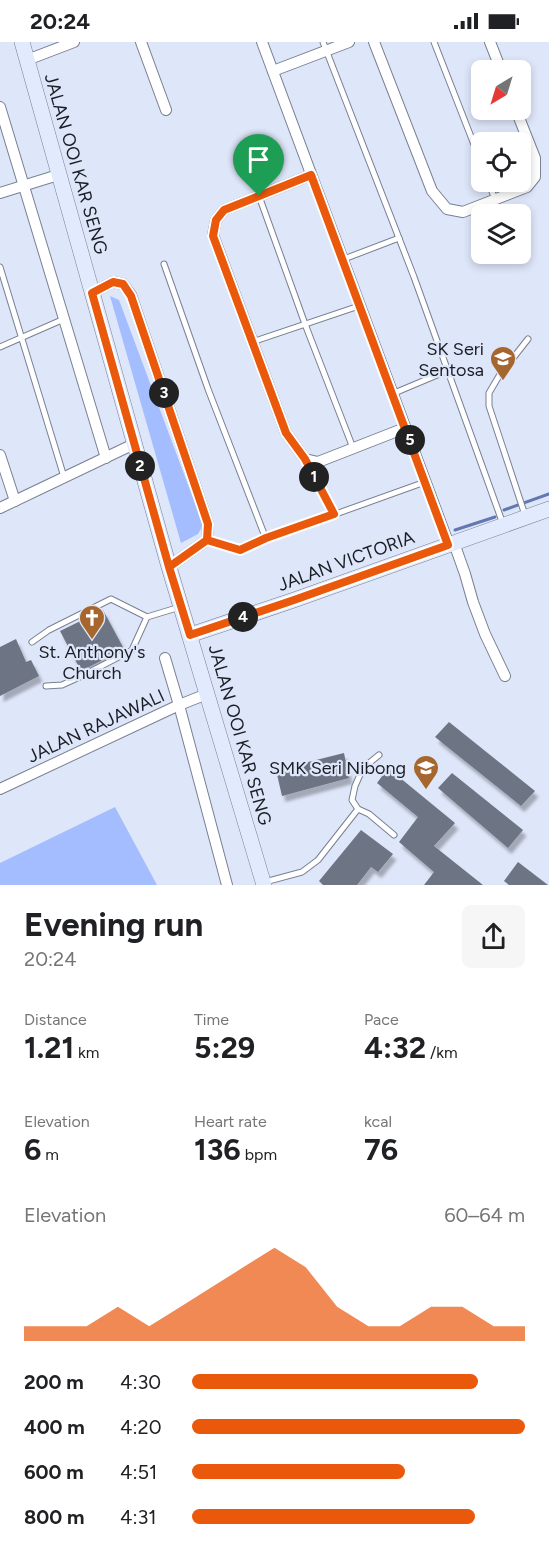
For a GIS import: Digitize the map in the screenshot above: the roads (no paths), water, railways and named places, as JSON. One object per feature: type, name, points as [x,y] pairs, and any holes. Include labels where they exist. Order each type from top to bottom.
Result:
[{"type":"main road","name":"JALAN OOI KAR SENG","points":[[22,42],[169,567],[264,884]]},
{"type":"main road","name":"JALAN VICTORIA","points":[[190,635],[504,525],[525,513],[549,509]]},
{"type":"street","points":[[27,60],[74,42]]},
{"type":"street","points":[[141,42],[166,110]]},
{"type":"street","points":[[262,42],[425,482],[485,634],[505,676]]},
{"type":"street","points":[[273,71],[325,46],[349,42]]},
{"type":"street","points":[[374,42],[432,191],[447,209],[463,212],[527,187],[535,177],[535,158],[520,120]]},
{"type":"street","points":[[490,42],[497,60]]},
{"type":"street","points":[[0,106],[106,458]]},
{"type":"street","points":[[0,193],[58,175]]},
{"type":"street","points":[[311,175],[224,210],[216,220],[213,236],[252,342],[286,433],[305,459],[318,462],[405,428]]},
{"type":"street","points":[[92,293],[113,282],[123,284],[131,296],[208,524],[207,540],[169,567]]},
{"type":"street","points":[[0,507],[134,444]]},
{"type":"street","points":[[0,455],[15,501]]},
{"type":"street","points":[[165,658],[227,885]]},
{"type":"street","name":"JALAN RAJAWALI","points":[[0,789],[207,694]]},
{"type":"lane","points":[[434,42],[471,137]]},
{"type":"lane","points":[[325,46],[449,370],[504,525]]},
{"type":"lane","points":[[492,192],[495,199]]},
{"type":"lane","points":[[259,196],[353,448]]},
{"type":"lane","points":[[342,260],[399,238]]},
{"type":"lane","points":[[164,264],[208,389],[266,538]]},
{"type":"lane","points":[[0,267],[64,477]]},
{"type":"lane","points":[[252,342],[359,306]]},
{"type":"lane","points":[[0,347],[64,319]]},
{"type":"lane","points":[[525,513],[489,406],[489,393],[499,376],[528,339]]},
{"type":"lane","points":[[392,394],[449,370]]},
{"type":"lane","points":[[305,459],[334,514]]},
{"type":"lane","points":[[207,540],[240,550],[266,538],[425,482]]},
{"type":"lane","points":[[32,642],[49,630],[111,599],[147,617],[182,607]]},
{"type":"lane","points":[[46,686],[62,685],[132,650],[147,617]]},
{"type":"lane","points":[[379,755],[363,768],[352,800],[358,809],[369,814],[394,835]]},
{"type":"lane","points":[[264,884],[302,873],[318,860],[358,809]]},
{"type":"waterway","points":[[504,510],[549,494]]},
{"type":"waterway","points":[[455,530],[495,517]]},
{"type":"place","name":"SK Seri Sentosa","points":[[503,382]]},
{"type":"place","name":"St. Anthony's Church","points":[[92,641]]},
{"type":"place","name":"SMK Seri Nibong","points":[[426,791]]}]
